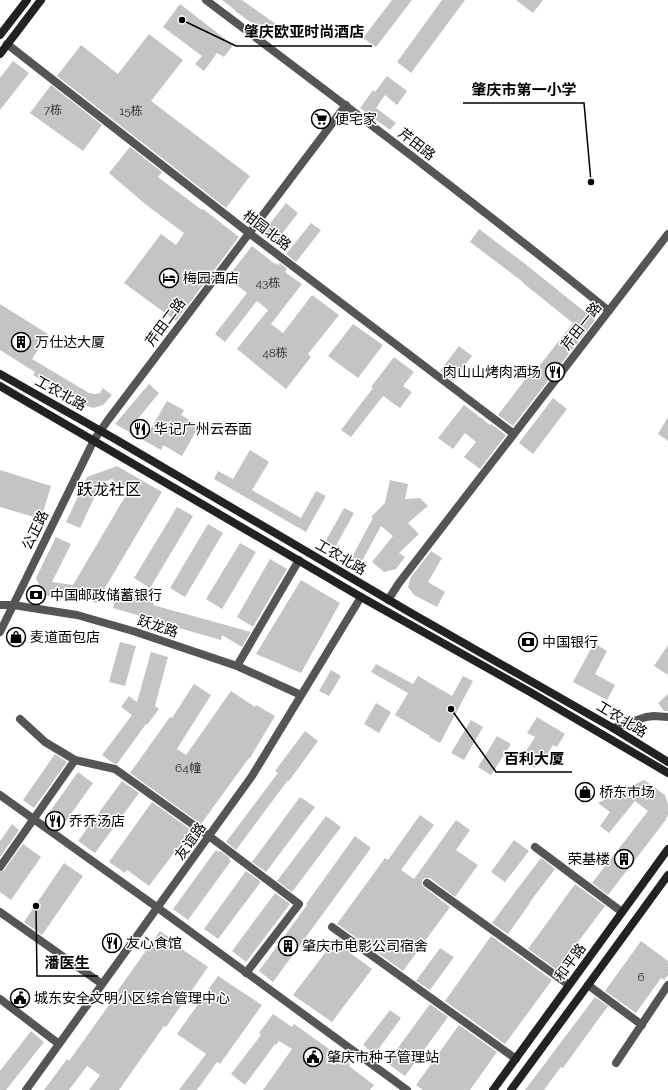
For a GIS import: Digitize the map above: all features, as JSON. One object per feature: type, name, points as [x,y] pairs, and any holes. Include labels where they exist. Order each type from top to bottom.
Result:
[{"type":"street","points":[[0,35],[27,0]]},
{"type":"street","points":[[0,54],[41,0]]},
{"type":"street","name":"芹田路","points":[[206,0],[346,105],[547,260],[610,311]]},
{"type":"street","name":"柑园北路","points":[[7,44],[249,233],[514,434]]},
{"type":"street","name":"芹田二路","points":[[94,440],[346,105]]},
{"type":"street","name":"芹田一路","points":[[388,600],[399,583],[668,234]]},
{"type":"street","name":"工农北路","points":[[0,374],[388,600],[614,728],[668,762]]},
{"type":"street","name":"工农北路","points":[[0,386],[361,597],[530,692],[668,773]]},
{"type":"street","name":"公正路","points":[[0,632],[94,440]]},
{"type":"street","points":[[237,666],[299,560]]},
{"type":"street","name":"友谊路","points":[[26,1090],[252,776],[361,597]]},
{"type":"street","name":"跃龙路","points":[[0,605],[13,605],[77,615],[132,631],[237,666],[301,695]]},
{"type":"street","points":[[614,728],[646,717],[654,716],[668,718]]},
{"type":"street","points":[[20,719],[45,742],[76,760],[115,769],[209,836],[299,904],[246,973]]},
{"type":"street","points":[[0,867],[76,760]]},
{"type":"street","points":[[0,795],[158,908],[407,1090]]},
{"type":"street","points":[[535,848],[622,912]]},
{"type":"street","name":"和平路","points":[[493,1090],[668,849]]},
{"type":"street","name":"和平路","points":[[511,1090],[668,874]]},
{"type":"street","points":[[427,883],[570,985]]},
{"type":"street","points":[[0,912],[102,984]]},
{"type":"street","points":[[332,927],[516,1059]]},
{"type":"street","points":[[588,985],[642,1025]]},
{"type":"street","points":[[616,1063],[668,985]]},
{"type":"street","points":[[0,999],[59,1044]]},
{"type":"building","points":[[222,0],[242,0],[280,27],[272,38]]},
{"type":"building","points":[[392,0],[412,0],[376,47],[363,38]]},
{"type":"building","points":[[442,0],[465,0],[411,73],[397,62]]},
{"type":"building","points":[[516,0],[543,0],[533,13]]},
{"type":"building","points":[[180,4],[233,45],[224,57],[217,53],[204,71],[195,64],[202,56],[163,27]]},
{"type":"building","points":[[149,34],[183,60],[151,101],[250,176],[226,208],[57,76],[81,45],[118,74]]},
{"type":"building","points":[[13,61],[29,73],[0,110],[0,78]]},
{"type":"building","points":[[387,76],[407,91],[397,105],[385,95],[376,108],[396,123],[390,130],[360,108],[373,90],[375,92]]},
{"type":"building","points":[[51,85],[102,125],[83,151],[30,113]]},
{"type":"building","points":[[130,147],[162,172],[158,177],[239,237],[176,321],[124,283],[161,234],[176,245],[184,233],[145,204],[109,173]]},
{"type":"building","points":[[286,203],[298,213],[274,244],[262,234]]},
{"type":"building","points":[[311,223],[321,230],[296,262],[286,254]]},
{"type":"building","points":[[479,229],[595,320],[513,426],[498,415],[534,368],[536,370],[573,323],[523,282],[470,242]]},
{"type":"building","points":[[252,246],[275,264],[276,263],[278,265],[280,263],[287,269],[285,272],[302,284],[271,324],[283,333],[312,295],[339,315],[308,354],[311,357],[286,389],[237,349],[268,310],[257,301],[225,342],[215,334],[247,293],[227,278]]},
{"type":"building","name":"万仕达大厦","points":[[0,304],[48,334],[32,359],[89,393],[100,393],[103,388],[112,395],[103,405],[93,408],[85,405],[33,375],[35,372],[0,350]]},
{"type":"building","points":[[353,324],[383,345],[358,378],[328,356]]},
{"type":"building","points":[[459,346],[472,356],[453,381],[440,371]]},
{"type":"building","points":[[394,357],[414,372],[403,386],[412,392],[400,408],[383,396],[351,437],[341,430],[373,388],[371,387]]},
{"type":"building","points":[[149,384],[159,393],[136,421],[150,430],[167,401],[184,410],[181,415],[199,426],[182,456],[163,445],[161,450],[115,424]]},
{"type":"building","points":[[553,398],[567,409],[533,454],[519,443]]},
{"type":"building","points":[[464,405],[506,435],[480,469],[464,457],[476,442],[465,433],[453,449],[438,438]]},
{"type":"building","points":[[668,417],[668,441],[658,434]]},
{"type":"building","points":[[250,450],[269,462],[252,490],[301,518],[316,491],[326,496],[306,532],[214,479],[218,471],[233,479]]},
{"type":"building","points":[[117,466],[162,492],[96,603],[80,594],[79,601],[50,597],[43,593],[36,578],[56,537],[71,544],[52,582],[73,585],[129,490],[112,479],[101,483],[80,528],[66,522],[87,477]]},
{"type":"building","points":[[0,470],[51,486],[41,519],[0,507]]},
{"type":"building","points":[[390,480],[408,484],[405,499],[420,498],[428,506],[408,523],[419,534],[399,553],[405,557],[396,569],[384,572],[372,562],[393,536],[381,526],[361,563],[351,559],[373,518],[371,517],[385,503]]},
{"type":"building","points":[[177,507],[193,516],[150,588],[134,578]]},
{"type":"building","points":[[344,508],[354,513],[334,549],[324,544]]},
{"type":"building","points":[[208,524],[223,533],[185,597],[170,588]]},
{"type":"building","points":[[240,543],[256,552],[222,609],[206,599]]},
{"type":"building","points":[[431,551],[442,558],[428,582],[445,592],[437,607],[414,595],[408,587],[411,577]]},
{"type":"building","points":[[270,559],[287,569],[253,627],[237,617]]},
{"type":"building","points":[[301,580],[340,603],[301,673],[256,654]]},
{"type":"building","points":[[117,593],[154,603],[153,605],[251,632],[242,647],[222,635],[221,640],[113,608]]},
{"type":"building","points":[[120,642],[136,646],[125,686],[109,682]]},
{"type":"building","points":[[594,643],[607,651],[595,674],[615,685],[607,700],[573,682]]},
{"type":"building","points":[[668,645],[668,675],[654,666]]},
{"type":"building","points":[[151,652],[168,657],[155,706],[159,709],[147,725],[146,724],[117,764],[113,763],[102,755],[132,715],[121,707],[129,696],[137,702]]},
{"type":"building","points":[[376,664],[413,684],[418,676],[452,696],[463,676],[473,681],[440,743],[395,715],[408,693],[371,672]]},
{"type":"building","points":[[331,670],[341,676],[329,696],[319,691]]},
{"type":"building","points":[[194,684],[211,695],[177,749],[186,755],[231,691],[255,707],[256,705],[275,716],[250,758],[201,824],[130,773],[170,717],[172,718]]},
{"type":"building","points":[[668,694],[668,711],[664,711],[658,703]]},
{"type":"building","points":[[376,703],[391,712],[379,733],[364,724]]},
{"type":"building","points":[[537,717],[565,734],[557,747],[553,745],[546,757],[543,755],[535,768],[521,759],[535,737],[527,733]]},
{"type":"building","points":[[471,720],[483,727],[464,760],[451,753]]},
{"type":"building","points":[[305,731],[318,741],[236,850],[226,842],[278,773],[275,771]]},
{"type":"building","points":[[497,736],[511,744],[491,775],[478,767]]},
{"type":"building","points":[[55,754],[67,762],[34,808],[23,800]]},
{"type":"building","points":[[78,772],[93,783],[61,828],[46,817]]},
{"type":"building","name":"荣基楼","points":[[644,780],[665,795],[668,804],[668,815],[608,895],[592,883],[648,811],[635,801],[609,833],[600,826],[610,812],[598,803]]},
{"type":"building","points":[[122,781],[139,793],[95,853],[78,841]]},
{"type":"building","points":[[300,797],[315,807],[266,872],[252,862]]},
{"type":"building","points":[[152,802],[191,830],[149,886],[127,870],[125,873],[109,862]]},
{"type":"building","points":[[420,815],[434,825],[401,870],[414,879],[456,820],[470,830],[456,850],[478,865],[455,897],[430,878],[425,878],[422,880],[422,885],[424,887],[450,907],[403,971],[337,924],[385,858],[388,860]]},
{"type":"building","points":[[326,816],[341,827],[292,892],[277,881]]},
{"type":"building","points":[[12,824],[19,830],[0,857],[0,841]]},
{"type":"building","points":[[355,836],[371,848],[273,982],[259,971]]},
{"type":"building","points":[[514,840],[529,851],[505,882],[491,872]]},
{"type":"building","points":[[23,844],[41,857],[11,900],[0,892],[0,872],[4,870]]},
{"type":"building","points":[[216,850],[230,858],[229,859],[231,861],[188,920],[173,909]]},
{"type":"building","points":[[541,858],[555,869],[508,934],[492,923]]},
{"type":"building","points":[[64,863],[83,876],[42,935],[24,922]]},
{"type":"building","points":[[246,871],[260,881],[260,883],[218,939],[204,929]]},
{"type":"building","points":[[575,884],[605,906],[557,970],[528,949]]},
{"type":"building","points":[[275,893],[290,904],[246,962],[232,951]]},
{"type":"building","points":[[160,931],[180,945],[179,947],[208,967],[166,1027],[164,1026],[119,1090],[89,1090],[100,1075],[87,1066],[69,1090],[44,1090],[67,1059],[69,1061]]},
{"type":"building","points":[[491,936],[552,980],[505,1044],[445,1001]]},
{"type":"building","points":[[337,937],[352,948],[349,952],[372,969],[332,1022],[293,995]]},
{"type":"building","points":[[641,941],[668,961],[668,975],[664,980],[661,978],[636,1013],[605,991]]},
{"type":"building","points":[[440,948],[454,957],[430,990],[416,981]]},
{"type":"building","points":[[218,976],[262,1005],[220,1064],[217,1062],[197,1090],[179,1090],[206,1054],[177,1034]]},
{"type":"building","points":[[595,997],[608,1006],[563,1068],[561,1067],[544,1090],[525,1090]]},
{"type":"building","points":[[430,1004],[448,1017],[405,1076],[387,1063]]},
{"type":"building","points":[[390,1010],[401,1018],[375,1054],[363,1045]]},
{"type":"building","name":"肇庆市种子管理站","points":[[273,1014],[292,1027],[294,1024],[350,1064],[349,1066],[374,1085],[370,1090],[263,1090],[292,1049],[279,1041],[276,1045],[275,1044],[245,1085],[231,1074],[261,1035],[259,1033]]},
{"type":"building","points":[[459,1025],[497,1052],[470,1090],[423,1090],[416,1085]]},
{"type":"building","points":[[31,1031],[44,1042],[6,1090],[0,1090],[0,1071]]},
{"type":"place","name":"肇庆欧亚时尚酒店","points":[[182,20]]},
{"type":"place","name":"便宅家","points":[[321,119]]},
{"type":"place","name":"肇庆市第一小学","points":[[591,182]]},
{"type":"place","name":"梅园酒店","points":[[169,278]]},
{"type":"place","name":"万仕达大厦","points":[[21,342]]},
{"type":"place","name":"肉山山烤肉酒场","points":[[555,372]]},
{"type":"place","name":"华记广州云吞面","points":[[140,429]]},
{"type":"place","name":"中国邮政储蓄银行","points":[[36,595]]},
{"type":"place","name":"麦道面包店","points":[[16,637]]},
{"type":"place","name":"中国银行","points":[[528,642]]},
{"type":"place","name":"百利大厦","points":[[451,709]]},
{"type":"place","name":"桥东市场","points":[[585,792]]},
{"type":"place","name":"乔乔汤店","points":[[55,821]]},
{"type":"place","name":"荣基楼","points":[[624,859]]},
{"type":"place","name":"潘医生","points":[[36,906]]},
{"type":"place","name":"友心食馆","points":[[112,943]]},
{"type":"place","name":"肇庆市电影公司宿舍","points":[[288,946]]},
{"type":"place","name":"城东安全文明小区综合管理中心","points":[[20,998]]},
{"type":"place","name":"肇庆市种子管理站","points":[[313,1057]]},
{"type":"district","name":"跃龙社区","points":[[109,489]]}]
